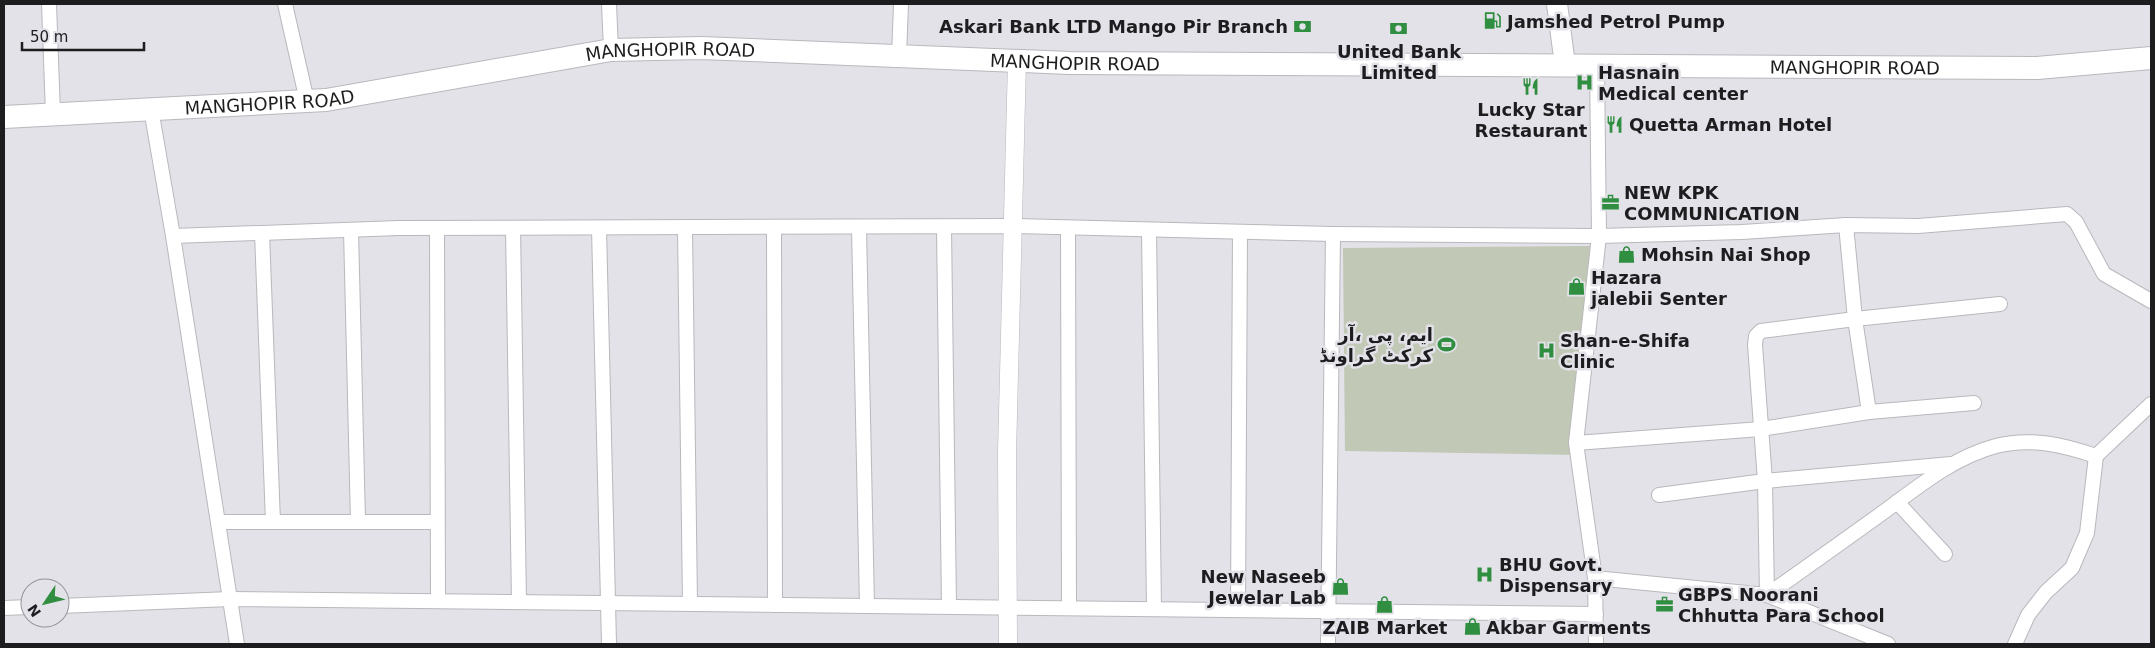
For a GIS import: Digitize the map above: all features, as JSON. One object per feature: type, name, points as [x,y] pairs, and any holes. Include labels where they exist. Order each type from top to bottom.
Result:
[{"type":"main road","points":[[1557,4],[1565,65]]},
{"type":"main road","name":"MANGHOPIR ROAD","points":[[4,116],[326,100],[611,50],[701,48],[1070,63],[2036,68],[2151,58]]},
{"type":"street","points":[[49,4],[53,114]]},
{"type":"street","points":[[285,4],[307,101]]},
{"type":"street","points":[[610,4],[611,50]]},
{"type":"street","points":[[899,56],[901,4]]},
{"type":"street","points":[[1008,644],[1007,454],[1017,60]]},
{"type":"street","points":[[1596,644],[1595,578],[1576,443],[1599,236],[1597,65]]},
{"type":"street","points":[[151,109],[173,236],[237,644]]},
{"type":"street","points":[[173,236],[437,228],[1013,226],[1333,234],[1599,236],[1742,232],[1846,225],[1918,226],[2067,214],[2076,222],[2104,274],[2151,301]]},
{"type":"street","points":[[1846,225],[1855,319],[1869,412]]},
{"type":"street","points":[[944,227],[949,606]]},
{"type":"street","points":[[437,228],[438,602]]},
{"type":"street","points":[[513,228],[520,602]]},
{"type":"street","points":[[599,228],[609,644]]},
{"type":"street","points":[[685,228],[690,604]]},
{"type":"street","points":[[774,228],[775,605]]},
{"type":"street","points":[[859,228],[867,606]]},
{"type":"street","points":[[1068,228],[1069,608]]},
{"type":"street","points":[[351,230],[358,522]]},
{"type":"street","points":[[1149,230],[1154,609]]},
{"type":"street","points":[[1238,610],[1240,232]]},
{"type":"street","points":[[262,233],[273,522]]},
{"type":"street","points":[[1328,644],[1333,234]]},
{"type":"street","points":[[1767,595],[1765,482],[1755,345],[1758,333],[1761,331],[1855,319],[2000,304]]},
{"type":"street","points":[[1576,443],[1761,429],[1869,412],[1974,404]]},
{"type":"street","points":[[2015,644],[2028,615],[2046,592],[2072,568],[2087,533],[2096,456],[2150,408]]},
{"type":"street","points":[[1767,595],[1897,502],[1954,464],[1995,446],[2021,442],[2048,442],[2096,456]]},
{"type":"street","points":[[1659,495],[1765,482],[1954,464]]},
{"type":"street","points":[[1897,502],[1946,554]]},
{"type":"street","points":[[218,522],[437,522]]},
{"type":"street","points":[[1595,578],[1767,595],[1888,644]]},
{"type":"street","points":[[70,606],[230,599],[1596,614]]},
{"type":"street","points":[[4,608],[20,607]]},
{"type":"green space","points":[[1590,246],[1580,455],[1345,451],[1343,248]]},
{"type":"place","name":"Jamshed Petrol Pump","points":[[1493,21]]},
{"type":"place","name":"Askari Bank LTD Mango Pir Branch","points":[[1302,26]]},
{"type":"place","name":"United Bank Limited","points":[[1399,28]]},
{"type":"place","name":"Hasnain Medical center","points":[[1584,82]]},
{"type":"place","name":"Lucky Star Restaurant","points":[[1531,86]]},
{"type":"place","name":"Quetta Arman Hotel","points":[[1615,124]]},
{"type":"place","name":"NEW KPK COMMUNICATION","points":[[1610,202]]},
{"type":"place","name":"Mohsin Nai Shop","points":[[1627,254]]},
{"type":"place","name":"Hazara jalebii Senter","points":[[1577,287]]},
{"type":"place","name":"ایم، پی ،آر کرکٹ گراونڈ","points":[[1447,344]]},
{"type":"place","name":"Shan-e-Shifa Clinic","points":[[1546,350]]},
{"type":"place","name":"BHU Govt. Dispensary","points":[[1485,574]]},
{"type":"place","name":"New Naseeb Jewelar Lab","points":[[1340,586]]},
{"type":"place","name":"ZAIB Market","points":[[1385,604]]},
{"type":"place","name":"GBPS Noorani Chhutta Para School","points":[[1664,604]]},
{"type":"place","name":"Akbar Garments","points":[[1472,627]]}]
